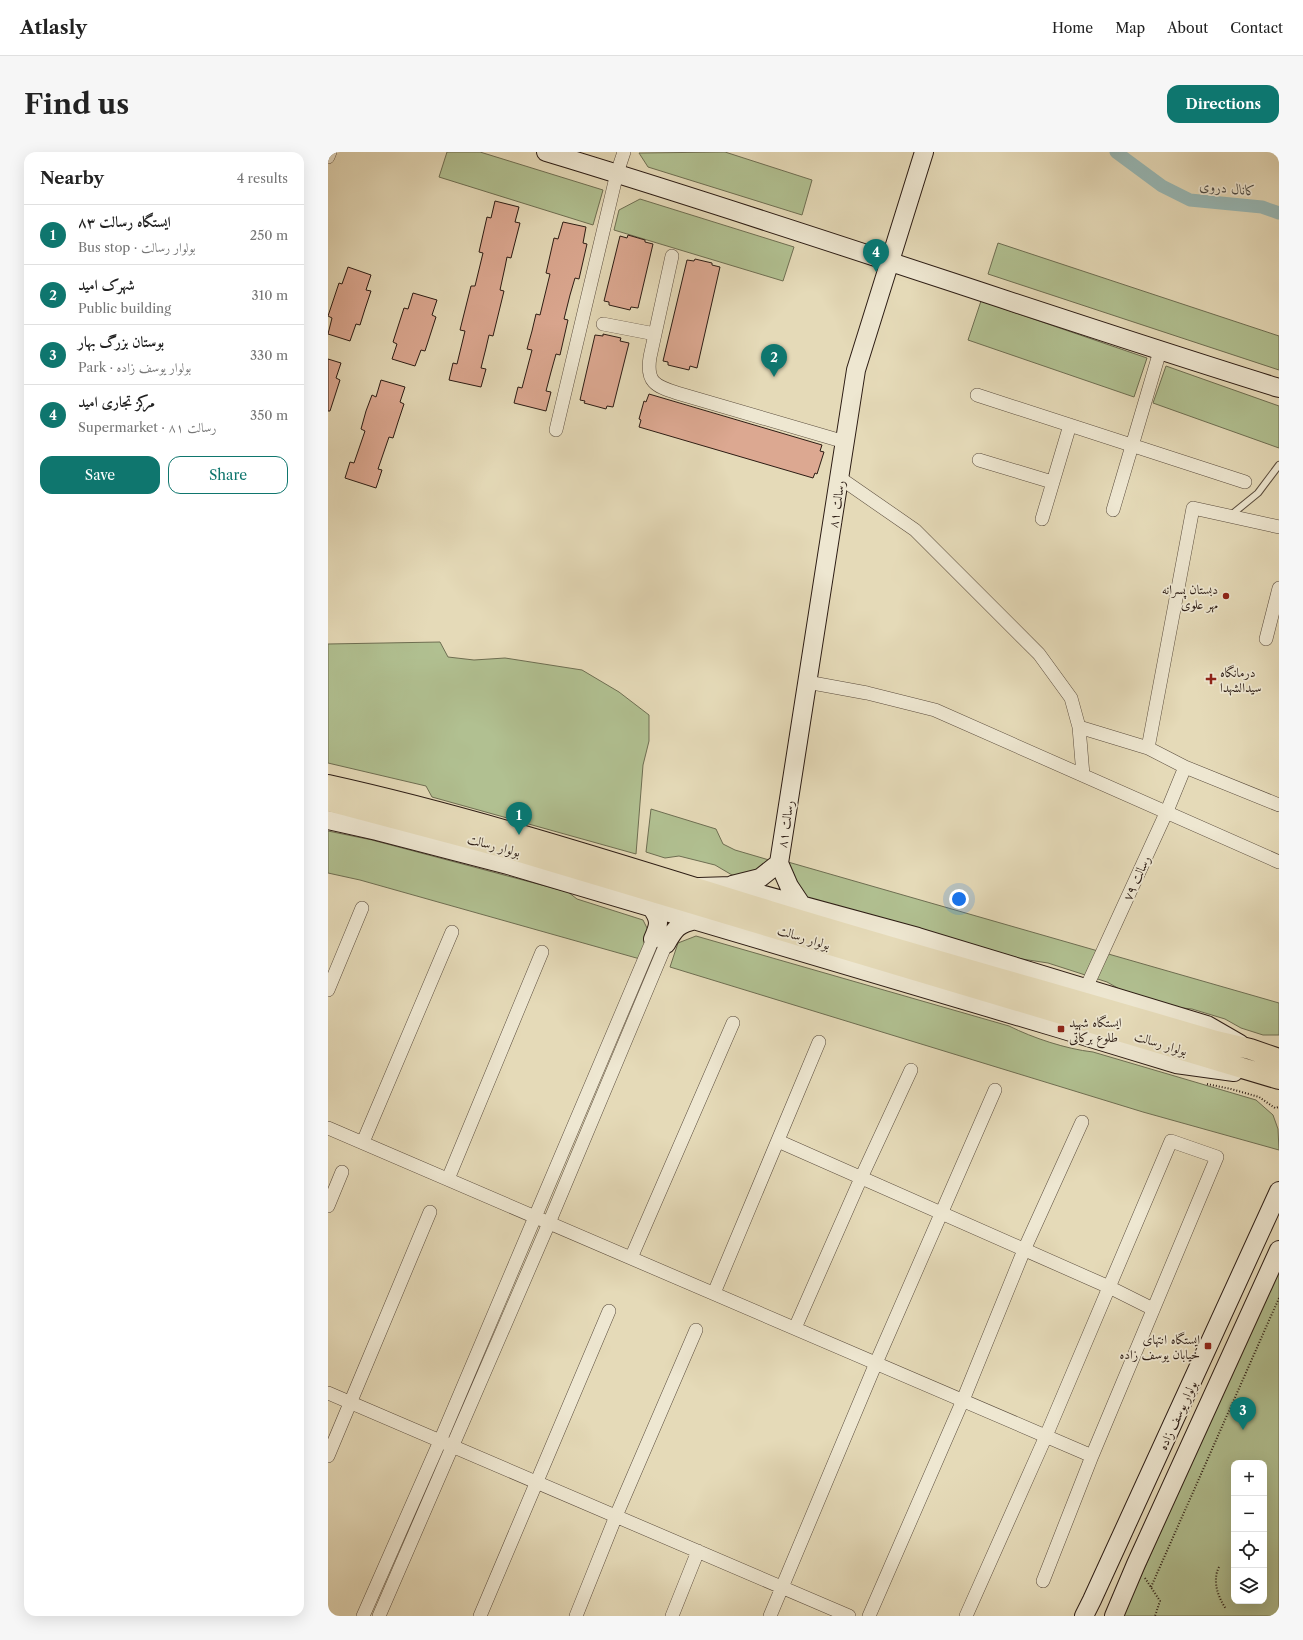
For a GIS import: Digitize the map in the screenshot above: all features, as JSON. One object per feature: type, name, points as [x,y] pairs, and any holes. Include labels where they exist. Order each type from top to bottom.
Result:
[{"type":"main road","name":"بولوار رسالت","points":[[328,785],[384,797],[504,831],[1216,1041],[1250,1049],[1278,1072]]},
{"type":"main road","name":"بولوار رسالت","points":[[328,801],[513,850],[1278,1072]]},
{"type":"street","points":[[328,157],[330,152]]},
{"type":"street","points":[[546,152],[617,173],[1160,351],[1279,388]]},
{"type":"street","points":[[556,430],[617,173],[624,152]]},
{"type":"street","name":"رسالت ۸۱","points":[[779,862],[856,370],[924,152]]},
{"type":"street","points":[[672,256],[648,369],[650,377],[655,385],[670,391],[845,442]]},
{"type":"street","points":[[602,324],[655,334]]},
{"type":"street","points":[[1113,510],[1160,351]]},
{"type":"street","points":[[977,395],[1245,482]]},
{"type":"street","points":[[1042,519],[1070,425]]},
{"type":"street","points":[[979,460],[1052,482]]},
{"type":"street","points":[[840,478],[915,530],[1039,654],[1071,698],[1079,727],[1083,775]]},
{"type":"street","points":[[1148,748],[1194,508],[1279,527]]},
{"type":"street","points":[[1266,639],[1279,588]]},
{"type":"street","points":[[807,682],[867,693],[936,710],[1167,811],[1279,862]]},
{"type":"street","points":[[1079,727],[1148,748],[1184,767],[1279,805]]},
{"type":"street","name":"رسالت ۷۹","points":[[1086,988],[1167,811],[1184,767]]},
{"type":"street","points":[[328,820],[377,831],[508,865],[1176,1064],[1278,1072]]},
{"type":"street","points":[[692,887],[731,886],[760,878],[779,862],[789,886],[801,904]]},
{"type":"street","points":[[731,886],[918,936],[1207,1025],[1250,1049]]},
{"type":"street","points":[[363,1616],[446,1443],[549,1222],[659,941],[658,917],[651,907]]},
{"type":"street","points":[[328,990],[362,908]]},
{"type":"street","points":[[379,1616],[535,1216],[659,941],[672,934],[682,924],[696,920]]},
{"type":"street","points":[[362,1142],[452,932]]},
{"type":"street","points":[[448,1179],[542,952]]},
{"type":"street","points":[[631,1258],[733,1023]]},
{"type":"street","points":[[714,1293],[819,1042]]},
{"type":"street","points":[[795,1328],[861,1178],[911,1070]]},
{"type":"street","points":[[770,1616],[876,1363],[995,1090]]},
{"type":"street","points":[[869,1616],[963,1400],[1024,1250],[1082,1122]]},
{"type":"street","points":[[328,1128],[1092,1456]]},
{"type":"street","points":[[778,1141],[1109,1287],[1153,1309]]},
{"type":"street","points":[[966,1616],[1046,1436],[1170,1141],[1217,1157],[1092,1456],[1043,1581]]},
{"type":"street","points":[[328,1206],[342,1172]]},
{"type":"street","name":"بولوار یوسف زاده","points":[[1084,1616],[1279,1191]]},
{"type":"street","points":[[328,1456],[430,1212]]},
{"type":"street","name":"بولوار یوسف زاده","points":[[1114,1616],[1136,1564],[1279,1250]]},
{"type":"street","points":[[480,1616],[538,1482],[609,1311]]},
{"type":"street","points":[[576,1616],[616,1516],[696,1330]]},
{"type":"street","points":[[328,1393],[849,1616]]},
{"type":"street","points":[[672,1616],[698,1551]]},
{"type":"lane","points":[[1230,516],[1258,493],[1279,465]]},
{"type":"path","points":[[1151,1588],[1279,1298]]},
{"type":"path","points":[[1136,1564],[1160,1601],[1155,1616]]},
{"type":"path","points":[[1219,1567],[1216,1580],[1217,1592],[1226,1609]]},
{"type":"green space","points":[[447,152],[480,152],[603,190],[593,225],[439,177]]},
{"type":"green space","points":[[725,152],[812,180],[802,215],[648,167],[639,153]]},
{"type":"green space","points":[[640,199],[794,247],[783,281],[614,230],[619,210]]},
{"type":"green space","points":[[998,243],[1279,336],[1279,370],[988,274]]},
{"type":"green space","points":[[981,301],[1147,358],[1134,397],[968,340]]},
{"type":"green space","points":[[1166,366],[1279,406],[1279,448],[1153,403]]},
{"type":"green space","points":[[440,642],[448,657],[474,660],[505,658],[582,670],[619,692],[649,715],[649,741],[643,765],[636,854],[432,797],[426,786],[328,763],[328,644]]},
{"type":"green space","points":[[651,809],[716,829],[723,844],[735,850],[769,860],[759,871],[740,876],[732,875],[715,865],[679,856],[665,858],[646,852]]},
{"type":"green space","points":[[328,831],[372,840],[568,892],[577,899],[643,920],[649,932],[640,959],[360,880],[328,873]]},
{"type":"green space","points":[[788,862],[1279,1003],[1279,1035],[1263,1035],[1241,1028],[1225,1019],[1192,1009],[1173,1007],[1123,991],[1107,982],[1048,963],[1022,959],[806,898],[793,882]]},
{"type":"green space","points":[[696,936],[1009,1026],[1028,1035],[1061,1046],[1093,1052],[1256,1100],[1273,1115],[1278,1129],[1279,1150],[1143,1112],[670,967],[678,943]]},
{"type":"green space","points":[[1279,1267],[1279,1616],[1123,1616]]},
{"type":"building","points":[[495,201],[519,207],[515,222],[520,223],[511,258],[507,257],[500,290],[504,291],[493,336],[489,335],[481,368],[486,369],[481,387],[449,380],[453,363],[457,364],[465,331],[460,330],[471,286],[475,286],[483,253],[479,252],[487,217],[491,218]]},
{"type":"building","points":[[563,222],[586,227],[583,243],[587,244],[579,279],[575,278],[564,319],[568,320],[560,355],[556,354],[546,391],[551,392],[546,411],[514,403],[518,387],[522,388],[532,350],[527,349],[536,314],[540,315],[550,274],[546,273],[554,238],[558,239]]},
{"type":"building","points":[[628,235],[653,244],[638,308],[631,307],[630,310],[609,305],[609,302],[604,301],[620,236],[627,238]]},
{"type":"building","points":[[695,259],[712,263],[712,265],[720,267],[697,368],[690,366],[689,370],[668,365],[668,362],[663,361],[687,260],[694,261]]},
{"type":"building","points":[[348,267],[371,275],[366,290],[371,291],[360,325],[356,324],[350,341],[328,334],[332,318],[328,316],[339,283],[342,284]]},
{"type":"building","points":[[413,293],[437,300],[432,315],[436,317],[425,351],[421,350],[415,366],[392,359],[397,344],[393,342],[404,308],[408,309]]},
{"type":"building","points":[[603,334],[621,338],[620,341],[629,343],[613,407],[607,406],[606,409],[584,403],[585,401],[580,400],[595,335],[603,336]]},
{"type":"building","points":[[328,359],[341,363],[336,378],[340,380],[330,411],[328,411]]},
{"type":"building","points":[[381,380],[405,387],[400,402],[404,404],[393,438],[389,437],[378,469],[382,470],[376,488],[345,478],[350,462],[354,463],[365,431],[361,429],[366,411],[372,395],[376,397]]},
{"type":"building","points":[[649,394],[822,445],[820,451],[824,452],[817,474],[815,473],[813,478],[639,427],[641,420],[639,419],[644,401],[646,402]]},
{"type":"waterway","name":"کانال دروی","points":[[1116,152],[1162,186],[1190,200],[1262,207],[1279,213]]},
{"type":"place","name":"مرکز تجاری امید","points":[[876,272]]},
{"type":"place","name":"شهرک امید","points":[[774,377]]},
{"type":"place","name":"دبستان پسرانه مهر علوی","points":[[1226,596]]},
{"type":"place","name":"درمانگاه سیدالشهدا","points":[[1211,679]]},
{"type":"place","name":"ایستگاه رسالت ۸۳","points":[[519,835]]},
{"type":"place","name":"ایستگاه شهید طلوع برکاتی","points":[[1061,1029]]},
{"type":"place","name":"ایستگاه انتهای خیابان یوسف زاده","points":[[1208,1346]]},
{"type":"place","name":"بوستان بزرگ بهار","points":[[1243,1430]]}]
